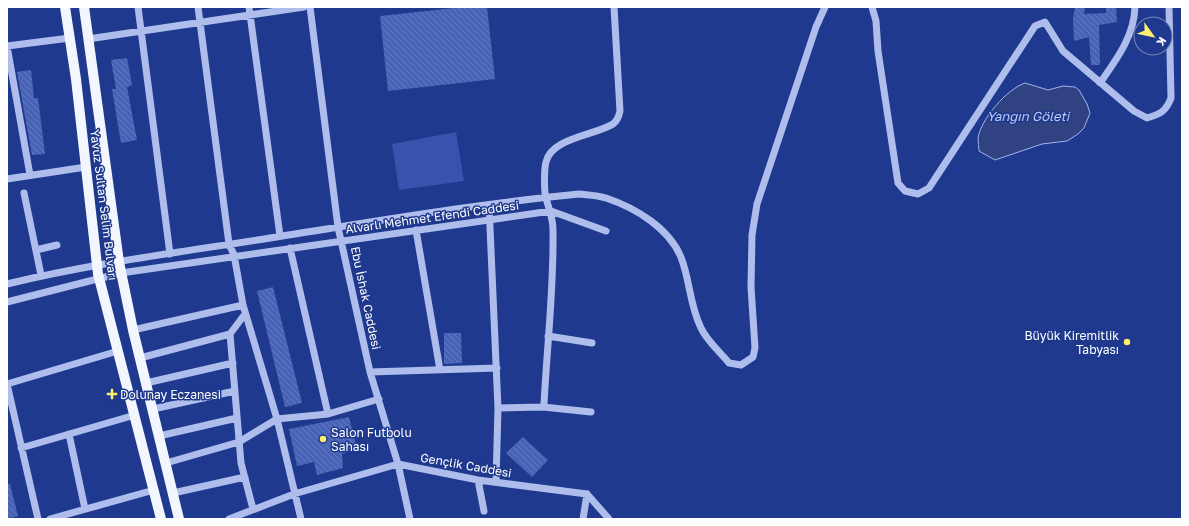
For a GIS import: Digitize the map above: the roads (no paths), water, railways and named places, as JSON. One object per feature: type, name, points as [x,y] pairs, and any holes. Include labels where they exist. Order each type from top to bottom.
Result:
[{"type":"main road","name":"Yavuz Sultan Selim Bulvarı","points":[[65,7],[86,167],[97,266],[161,519]]},
{"type":"main road","name":"Yavuz Sultan Selim Bulvarı","points":[[84,7],[121,273],[133,330],[179,519]]},
{"type":"street","points":[[138,7],[170,254]]},
{"type":"street","points":[[198,7],[228,244],[234,256],[243,305],[277,419],[301,519]]},
{"type":"street","points":[[249,7],[280,236]]},
{"type":"street","points":[[88,39],[141,30],[186,26],[200,22],[304,7]]},
{"type":"street","name":"Ebu İshak Caddesi","points":[[310,7],[338,227],[370,372],[398,464],[410,519]]},
{"type":"street","points":[[543,407],[553,249],[551,211],[545,197],[546,161],[550,153],[557,147],[580,136],[613,124],[618,119],[620,112],[614,7]]},
{"type":"street","points":[[7,284],[41,276],[228,244],[545,197],[578,194],[604,198],[642,215],[661,230],[677,248],[682,261],[691,299],[701,328],[729,364],[741,365],[753,357],[755,348],[752,287],[752,235],[757,204],[816,27],[825,7]]},
{"type":"street","points":[[872,7],[876,21],[878,51],[898,183],[905,191],[918,194],[929,188],[1035,26],[1044,22],[1063,51],[1134,111],[1147,118],[1160,115],[1168,108],[1171,98],[1169,7]]},
{"type":"street","points":[[1100,83],[1117,58],[1130,34],[1135,7]]},
{"type":"street","points":[[30,175],[7,46],[70,38]]},
{"type":"street","points":[[7,179],[86,167]]},
{"type":"street","points":[[24,193],[41,276]]},
{"type":"street","points":[[489,205],[497,368],[498,408],[496,482]]},
{"type":"street","points":[[551,211],[606,231]]},
{"type":"street","name":"Alvarlı Mehmet Efendi Caddesi","points":[[7,302],[121,273],[551,211]]},
{"type":"street","points":[[416,230],[440,370]]},
{"type":"street","points":[[36,250],[57,245]]},
{"type":"street","points":[[290,248],[328,414]]},
{"type":"street","points":[[133,330],[243,305]]},
{"type":"street","points":[[140,358],[230,334],[246,314]]},
{"type":"street","points":[[230,334],[241,463],[253,509]]},
{"type":"street","points":[[548,336],[592,343]]},
{"type":"street","points":[[38,519],[7,384],[118,351]]},
{"type":"street","points":[[146,383],[233,363]]},
{"type":"street","points":[[370,372],[497,368]]},
{"type":"street","points":[[153,409],[235,391]]},
{"type":"street","points":[[166,463],[239,442],[277,419],[328,414],[379,400]]},
{"type":"street","points":[[498,408],[543,407],[591,412]]},
{"type":"street","points":[[21,448],[135,415]]},
{"type":"street","points":[[159,436],[237,418]]},
{"type":"street","points":[[68,434],[85,509]]},
{"type":"street","name":"Gençlik Caddesi","points":[[229,519],[294,494],[398,464],[478,480],[587,494]]},
{"type":"street","points":[[173,493],[245,477]]},
{"type":"street","points":[[478,480],[484,511]]},
{"type":"street","points":[[50,519],[154,490]]},
{"type":"street","points":[[583,519],[587,494]]},
{"type":"street","points":[[587,494],[609,519]]},
{"type":"water","name":"Yangın Göleti","points":[[1025,83],[1048,90],[1063,86],[1075,87],[1079,90],[1090,113],[1084,128],[1067,141],[1042,144],[995,160],[979,151],[978,138],[980,130],[989,114],[1003,98],[1010,91]]},
{"type":"place","name":"Büyük Kiremitlik Tabyası","points":[[1127,342]]},
{"type":"place","name":"Dolunay Eczanesi","points":[[112,394]]},
{"type":"place","name":"Salon Futbolu Sahası","points":[[323,439]]}]
